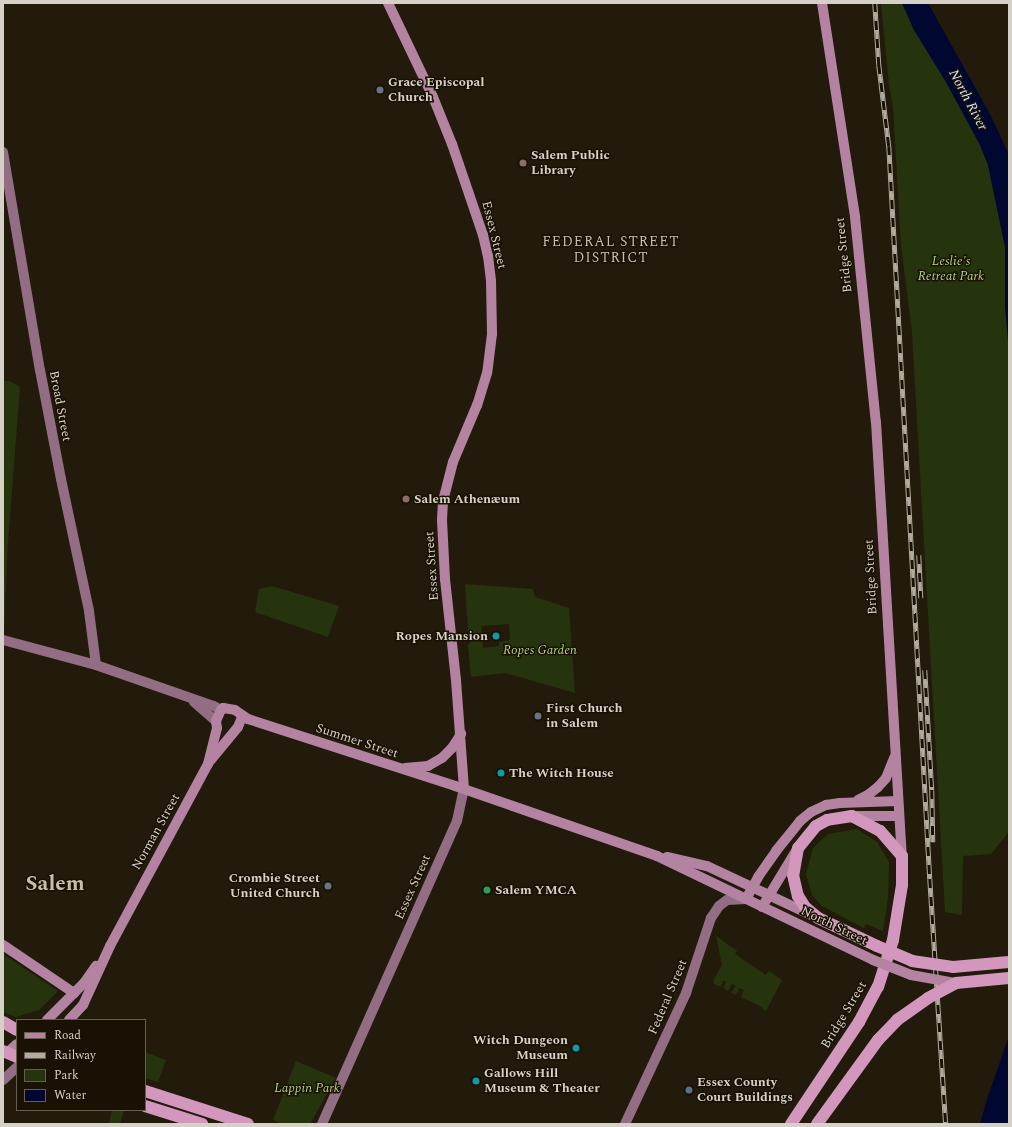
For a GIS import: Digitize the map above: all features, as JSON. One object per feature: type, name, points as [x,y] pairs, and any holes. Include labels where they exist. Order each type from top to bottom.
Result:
[{"type":"highway","points":[[818,918],[805,907],[795,889],[794,863],[798,848],[816,826],[827,820],[852,816],[880,831],[902,856]]},
{"type":"highway","name":"Bridge Street","points":[[791,1124],[859,1022],[878,987],[888,958],[896,923],[902,885],[902,856]]},
{"type":"highway","name":"North Street","points":[[818,918],[912,961],[953,967],[1009,962]]},
{"type":"highway","name":"North Street","points":[[956,983],[1009,978]]},
{"type":"highway","points":[[817,1124],[878,1040],[897,1020],[928,998],[956,983]]},
{"type":"highway","points":[[3,1022],[16,1029]]},
{"type":"highway","points":[[146,1091],[248,1124]]},
{"type":"highway","points":[[146,1106],[202,1124]]},
{"type":"main road","name":"Essex Street","points":[[388,3],[433,97],[452,144],[483,235],[488,256],[491,281],[492,334],[487,373],[477,405],[453,462],[443,501],[442,520],[446,588],[461,734],[464,790]]},
{"type":"main road","name":"Bridge Street","points":[[822,3],[855,217],[871,374],[878,452],[902,856]]},
{"type":"main road","points":[[208,764],[236,730],[242,716],[230,709],[221,710],[217,725],[228,733],[236,730],[281,729]]},
{"type":"main road","name":"Summer Street","points":[[242,716],[464,790]]},
{"type":"main road","name":"Norman Street","points":[[71,1019],[83,1005],[110,946],[208,764],[217,725]]},
{"type":"main road","points":[[397,768],[428,766],[442,758],[452,748],[461,734]]},
{"type":"main road","points":[[854,802],[868,795],[886,778],[896,754]]},
{"type":"main road","name":"North Street","points":[[464,790],[657,856],[873,960],[911,975],[956,983]]},
{"type":"main road","points":[[746,899],[780,846],[800,820],[810,812],[826,805],[854,802],[898,801]]},
{"type":"main road","points":[[852,816],[899,816]]},
{"type":"main road","points":[[762,907],[771,895],[798,848]]},
{"type":"main road","name":"North Street","points":[[657,856],[683,859],[707,866],[753,886],[818,918]]},
{"type":"main road","points":[[3,945],[74,993]]},
{"type":"main road","name":"Norman Street","points":[[48,1019],[84,983],[110,946]]},
{"type":"main road","points":[[7,1054],[16,1045]]},
{"type":"street","name":"Broad Street","points":[[3,152],[40,370],[89,611],[96,665]]},
{"type":"street","points":[[3,640],[96,665],[214,706],[221,710]]},
{"type":"street","points":[[188,697],[204,708],[217,725]]},
{"type":"street","name":"Essex Street","points":[[322,1124],[457,821],[464,790]]},
{"type":"street","name":"Federal Street","points":[[625,1124],[686,993],[711,918],[719,906],[727,900],[746,899]]},
{"type":"street","points":[[3,1080],[16,1068]]},
{"type":"green space","name":"Leslie's Retreat Park","points":[[881,3],[902,3],[914,30],[946,82],[980,145],[988,165],[1005,247],[1005,306],[1009,352],[1009,828],[1007,834],[991,854],[963,856],[962,915],[945,912],[912,332],[901,245],[893,107],[889,85]]},
{"type":"green space","points":[[3,381],[9,381],[20,387],[8,542],[4,632]]},
{"type":"green space","name":"Ropes Garden","points":[[465,584],[533,589],[535,597],[569,608],[575,693],[505,673],[471,677],[468,645],[472,640],[482,640],[483,648],[499,646],[499,642],[510,640],[509,624],[481,626],[482,635],[471,636],[468,633]]},
{"type":"green space","points":[[272,586],[339,606],[328,637],[255,612],[259,589]]},
{"type":"green space","points":[[857,829],[877,842],[889,862],[888,898],[883,931],[866,924],[864,928],[822,906],[812,895],[806,874],[813,848],[828,834]]},
{"type":"green space","points":[[716,936],[737,951],[735,954],[766,975],[769,971],[782,980],[766,1011],[762,1009],[762,1007],[741,997],[744,990],[739,988],[736,995],[731,993],[736,986],[732,984],[728,991],[723,988],[726,982],[723,980],[721,987],[714,984],[714,979],[722,965]]},
{"type":"green space","points":[[3,954],[58,991],[39,1010],[16,1017],[3,1012]]},
{"type":"green space","points":[[146,1052],[166,1060],[158,1082],[146,1078]]},
{"type":"green space","name":"Lappin Park","points":[[296,1061],[336,1078],[310,1124],[283,1124],[273,1120]]},
{"type":"green space","points":[[112,1111],[124,1111],[120,1124],[109,1123]]},
{"type":"water","name":"North River","points":[[902,3],[928,3],[991,116],[1009,155],[1009,352],[1005,306],[1005,247],[988,165],[980,145],[946,82],[914,30]]},
{"type":"water","points":[[1008,1039],[1009,1124],[980,1124],[987,1099]]},
{"type":"railway","points":[[875,3],[879,65],[889,146],[930,879],[946,1124]]},
{"type":"railway","points":[[919,555],[921,598]]},
{"type":"railway","points":[[925,670],[932,790],[933,842]]},
{"type":"place","name":"Grace Episcopal Church","points":[[380,90]]},
{"type":"place","name":"Salem Public Library","points":[[523,163]]},
{"type":"place","name":"Salem Athenæum","points":[[406,499]]},
{"type":"place","name":"Ropes Mansion","points":[[496,636]]},
{"type":"place","name":"First Church in Salem","points":[[538,716]]},
{"type":"place","name":"The Witch House","points":[[501,773]]},
{"type":"place","name":"Crombie Street United Church","points":[[328,886]]},
{"type":"place","name":"Salem YMCA","points":[[487,890]]},
{"type":"place","name":"Witch Dungeon Museum","points":[[576,1048]]},
{"type":"place","name":"Gallows Hill Museum & Theater","points":[[476,1081]]},
{"type":"place","name":"Essex County Court Buildings","points":[[689,1090]]},
{"type":"district","name":"FEDERAL STREET DISTRICT","points":[[611,250]]},
{"type":"district","name":"Salem","points":[[55,884]]}]
